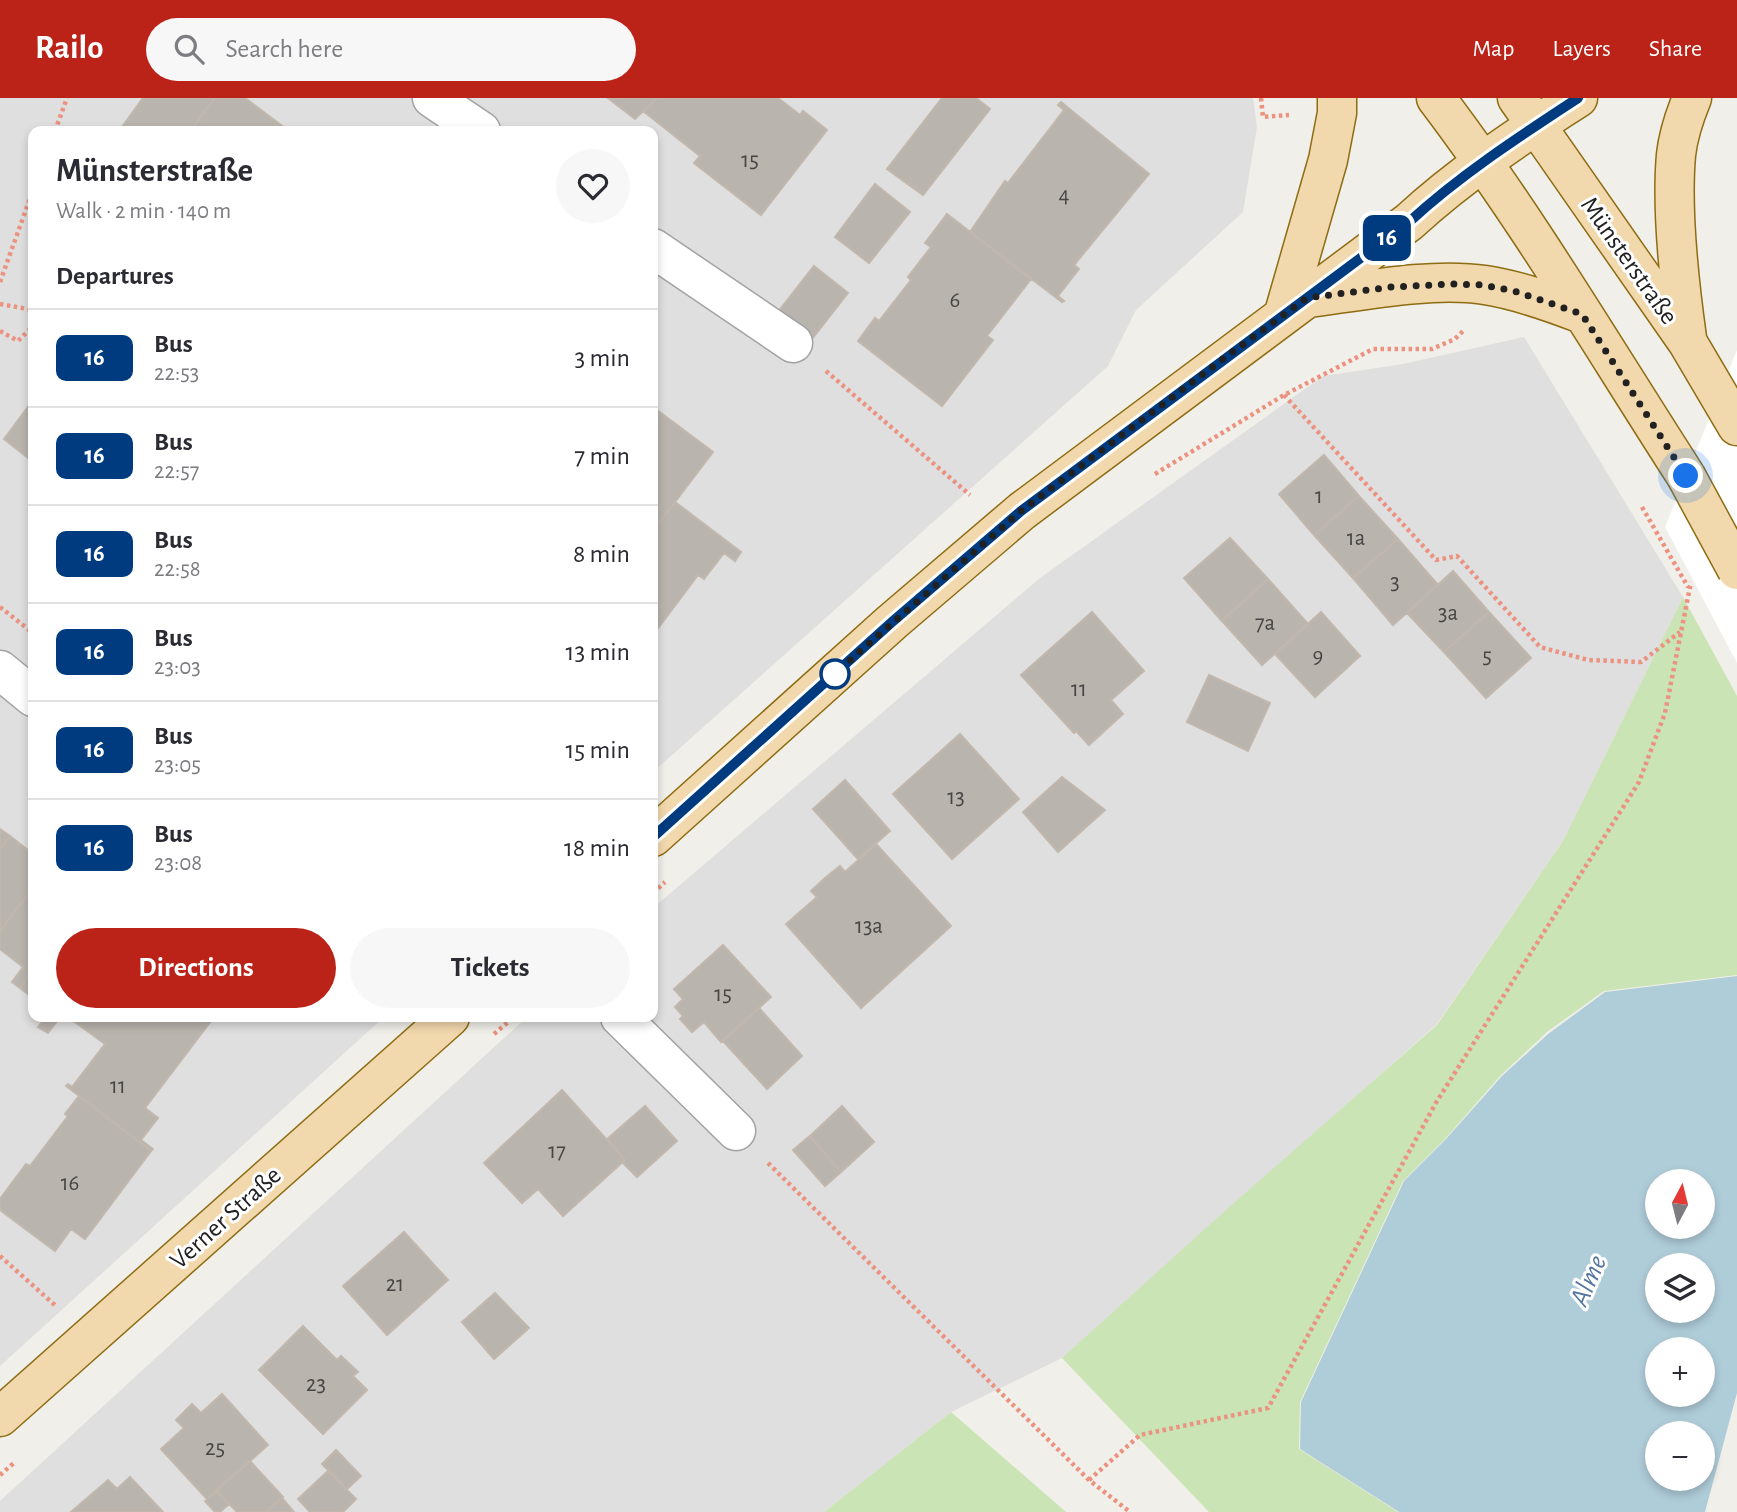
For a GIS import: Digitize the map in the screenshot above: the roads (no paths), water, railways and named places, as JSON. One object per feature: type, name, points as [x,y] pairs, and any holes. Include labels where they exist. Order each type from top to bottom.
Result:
[{"type":"main road","points":[[1296,306],[1328,160],[1336,98]]},
{"type":"main road","points":[[1436,98],[1485,163],[1686,476],[1737,570]]},
{"type":"main road","points":[[658,833],[892,622],[1021,511],[1485,163],[1527,111],[1578,98]]},
{"type":"main road","points":[[1688,343],[1679,268],[1675,178],[1676,152],[1692,98]]},
{"type":"main road","name":"Münsterstraße","points":[[1527,111],[1688,343],[1728,410]]},
{"type":"main road","points":[[1296,306],[1391,287],[1454,284],[1483,285],[1514,291],[1582,314]]},
{"type":"main road","name":"Verner Straße","points":[[0,1417],[436,1022]]},
{"type":"street","points":[[432,98],[474,126]]},
{"type":"street","points":[[658,251],[793,343]]},
{"type":"street","points":[[0,670],[28,693]]},
{"type":"street","points":[[625,1022],[736,1131]]},
{"type":"water","name":"Alme","points":[[1737,976],[1737,1393],[1715,1475],[1715,1421],[1645,1421],[1645,1491],[1711,1491],[1705,1512],[1399,1512],[1300,1449],[1301,1402],[1404,1181],[1502,1076],[1548,1034],[1605,992]]}]
